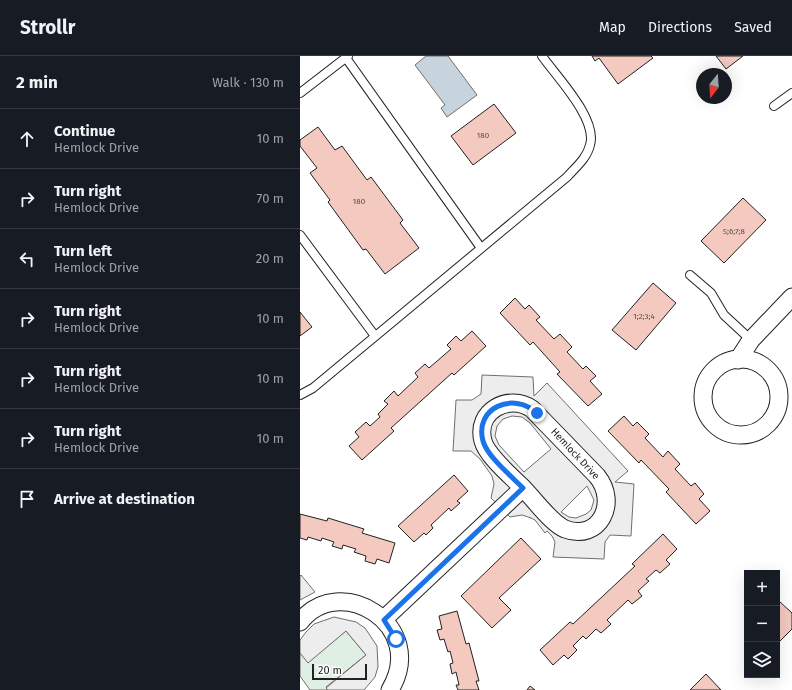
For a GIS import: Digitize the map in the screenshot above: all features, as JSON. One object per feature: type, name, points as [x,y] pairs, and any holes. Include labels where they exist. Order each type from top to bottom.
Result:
[{"type":"street","points":[[738,360],[748,360],[766,368],[777,385],[779,395],[779,405],[770,423],[753,433],[742,435],[722,430],[708,415],[704,405],[706,384],[711,374],[718,367],[728,362],[738,360],[751,340],[792,297]]},
{"type":"street","name":"Hemlock Drive","points":[[508,402],[527,405],[537,413],[601,481],[606,493],[607,506],[602,517],[593,526],[582,531],[569,530],[558,524],[523,488],[489,452],[483,440],[483,427],[488,416],[497,407],[508,402]]},
{"type":"street","points":[[384,620],[523,488]]},
{"type":"street","points":[[300,622],[311,612],[320,607],[343,602],[365,607],[384,620],[396,639],[399,650],[398,673],[390,690]]},
{"type":"lane","points":[[300,395],[313,388],[567,177],[585,157],[591,144],[591,132],[586,118],[542,56]]},
{"type":"lane","points":[[300,93],[347,57],[481,248]]},
{"type":"lane","points":[[774,106],[792,93]]},
{"type":"lane","points":[[300,236],[375,336]]},
{"type":"lane","points":[[690,275],[710,294],[724,315],[751,340]]},
{"type":"green space","points":[[346,631],[366,655],[326,687],[328,690],[310,690],[300,676],[300,653],[308,662]]},
{"type":"shaded area","points":[[426,56],[448,56],[477,95],[447,117],[441,108],[445,105],[415,65]]},
{"type":"shaded area","points":[[482,375],[533,377],[534,396],[547,383],[628,471],[615,482],[634,484],[631,536],[610,535],[605,542],[604,559],[553,557],[555,542],[547,531],[545,533],[535,520],[531,518],[522,515],[510,517],[491,498],[494,484],[492,476],[480,459],[471,451],[453,451],[456,400],[472,400],[481,394]],"holes":[[[512,416],[522,417],[530,423],[551,449],[524,472],[499,445],[495,436],[497,426],[503,419]],[[587,486],[594,500],[591,510],[576,518],[569,517],[561,512]]]},
{"type":"shaded area","points":[[301,575],[315,592],[300,600],[300,576]]},
{"type":"shaded area","points":[[334,617],[356,622],[365,628],[377,646],[378,667],[375,677],[364,690],[328,690],[326,688],[366,655],[346,631],[308,663],[300,653],[300,640],[306,632],[314,624]]},
{"type":"building","points":[[592,56],[651,56],[653,58],[618,84],[599,58],[595,61]]},
{"type":"building","points":[[716,56],[743,56],[727,68],[725,68]]},
{"type":"building","points":[[494,104],[516,133],[473,165],[451,136]]},
{"type":"building","points":[[318,127],[335,150],[342,146],[367,180],[371,177],[403,220],[400,223],[419,248],[385,274],[366,249],[363,250],[328,202],[330,200],[310,173],[317,168],[300,146],[300,140]]},
{"type":"building","points":[[743,198],[766,220],[724,263],[701,241]]},
{"type":"building","points":[[653,283],[676,303],[636,350],[612,330]]},
{"type":"building","points":[[515,298],[525,309],[529,305],[540,317],[536,320],[554,339],[560,334],[572,347],[567,352],[583,369],[586,366],[596,376],[590,381],[602,394],[588,406],[557,374],[560,372],[533,342],[530,345],[500,313]]},
{"type":"building","points":[[300,312],[312,327],[300,336]]},
{"type":"building","points":[[472,331],[486,346],[454,375],[452,373],[391,428],[394,431],[362,460],[349,446],[359,437],[355,432],[366,422],[370,426],[380,417],[378,414],[388,404],[384,401],[394,391],[398,396],[418,377],[415,373],[425,364],[429,368],[451,349],[447,345],[456,336],[461,341]]},
{"type":"building","points":[[624,416],[633,426],[637,422],[649,434],[645,438],[663,457],[668,451],[680,464],[675,469],[691,486],[695,483],[704,494],[699,499],[710,511],[696,524],[666,492],[669,489],[641,460],[639,463],[608,431]]},
{"type":"building","points":[[454,475],[468,491],[457,501],[460,503],[451,511],[449,508],[431,525],[433,528],[426,535],[424,533],[414,542],[398,526]]},
{"type":"building","points":[[300,514],[327,521],[328,518],[364,529],[362,533],[395,543],[389,563],[377,559],[375,564],[365,561],[366,556],[354,552],[356,549],[343,545],[342,549],[332,546],[334,542],[322,538],[321,541],[308,537],[307,540],[300,538]]},
{"type":"building","points":[[663,534],[677,549],[666,560],[670,564],[660,573],[656,570],[646,579],[649,581],[638,591],[642,596],[632,604],[628,600],[607,620],[611,624],[601,633],[596,629],[586,639],[583,636],[573,646],[577,650],[568,659],[564,655],[553,665],[540,650],[570,622],[573,624],[635,566],[632,564]]},
{"type":"building","points":[[521,538],[541,559],[499,598],[511,610],[492,628],[461,596]]},
{"type":"building","points":[[780,602],[792,613],[792,629],[780,641]]},
{"type":"building","points":[[457,611],[466,644],[469,643],[479,681],[476,681],[479,690],[458,690],[456,685],[459,685],[456,672],[452,674],[450,664],[453,663],[450,651],[448,652],[444,639],[440,640],[437,630],[442,629],[439,616]]},
{"type":"building","points":[[706,674],[721,690],[690,690]]},
{"type":"building","points":[[530,686],[535,690],[527,690]]},
{"type":"route","points":[[396,639],[391,628],[384,620],[523,488],[485,446],[482,434],[483,427],[488,416],[497,407],[508,402],[527,405],[537,413]]}]
